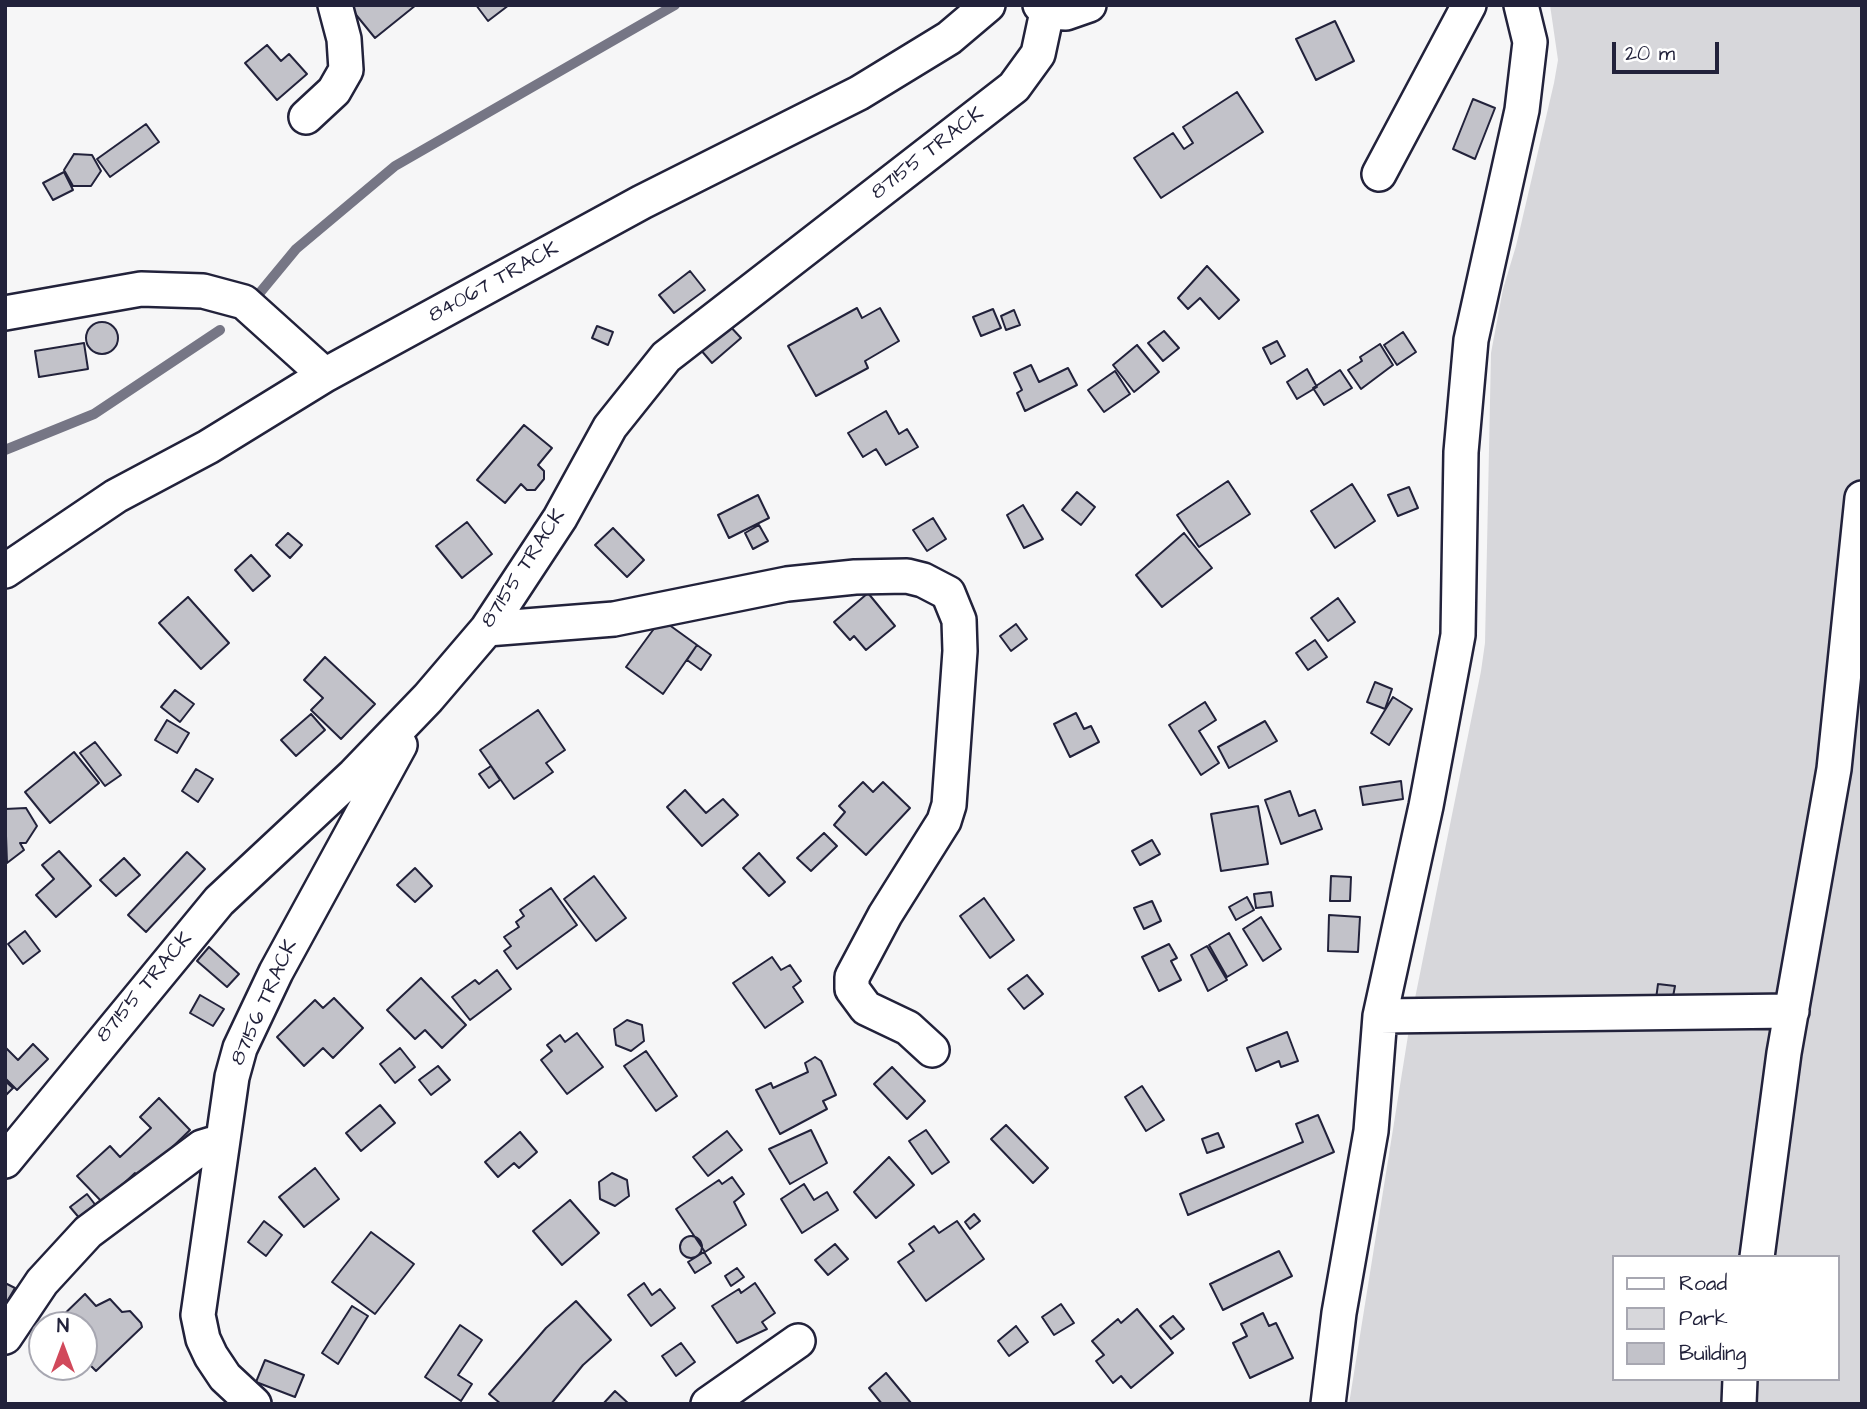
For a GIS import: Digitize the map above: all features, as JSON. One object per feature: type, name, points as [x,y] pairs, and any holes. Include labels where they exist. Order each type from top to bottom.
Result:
[{"type":"street","points":[[306,117],[334,91],[346,70],[344,39],[335,5]]},
{"type":"street","name":"84067 TRACK","points":[[5,571],[116,496],[208,447],[325,375],[642,202],[859,93],[949,38],[988,5]]},
{"type":"street","points":[[1044,9],[1066,13],[1089,5]]},
{"type":"street","points":[[1379,174],[1469,5]]},
{"type":"street","points":[[1328,1404],[1339,1313],[1371,1132],[1380,1016],[1426,806],[1458,635],[1461,452],[1471,340],[1522,110],[1530,42],[1521,5]]},
{"type":"street","name":"87155 TRACK","points":[[5,1161],[59,1092],[219,901],[354,775],[428,698],[487,629],[560,518],[610,426],[666,357],[1014,87],[1038,54],[1044,9]]},
{"type":"street","points":[[5,313],[141,289],[203,291],[244,302],[325,375]]},
{"type":"street","points":[[1758,1255],[1792,1011],[1834,769],[1862,498]]},
{"type":"street","points":[[487,629],[614,619],[787,584],[855,577],[907,576],[923,580],[948,593],[959,620],[960,652],[949,805],[944,821],[885,915],[852,977],[852,989],[866,1008],[908,1028],[932,1050]]},
{"type":"street","name":"87156 TRACK","points":[[254,1404],[225,1377],[211,1356],[203,1339],[198,1315],[222,1142],[240,1048],[276,972],[356,821],[428,698]]},
{"type":"street","points":[[1380,1016],[1792,1011]]},
{"type":"street","points":[[5,1337],[42,1282],[88,1232],[202,1147],[222,1142]]},
{"type":"street","points":[[708,1404],[798,1341]]},
{"type":"street","points":[[1739,1404],[1740,1381]]},
{"type":"green space","points":[[1550,5],[1862,5],[1862,1404],[1349,1404],[1410,1023],[1485,643],[1491,353],[1503,289],[1516,246],[1558,60]]},
{"type":"building","points":[[348,5],[416,5],[375,38]]},
{"type":"building","points":[[476,5],[509,5],[488,21]]},
{"type":"building","points":[[1335,21],[1354,61],[1316,80],[1296,39]]},
{"type":"building","points":[[267,45],[281,61],[289,54],[307,74],[277,100],[245,63]]},
{"type":"building","points":[[1237,92],[1263,132],[1161,198],[1134,158],[1173,133],[1184,149],[1193,143],[1183,127]]},
{"type":"building","points":[[1473,99],[1495,108],[1475,159],[1453,149]]},
{"type":"building","points":[[146,124],[159,142],[110,177],[97,159]]},
{"type":"building","points":[[74,154],[92,155],[101,171],[91,186],[73,186],[64,170]]},
{"type":"building","points":[[64,172],[73,190],[53,200],[43,183]]},
{"type":"building","points":[[1207,266],[1239,300],[1219,319],[1200,298],[1188,309],[1178,298]]},
{"type":"building","points":[[690,271],[705,290],[674,313],[659,295]]},
{"type":"building","points":[[857,308],[862,318],[880,308],[899,341],[865,361],[868,368],[816,396],[788,346]]},
{"type":"building","points":[[993,309],[1001,328],[981,336],[973,317]]},
{"type":"building","points":[[1014,310],[1020,325],[1006,330],[1001,316]]},
{"type":"building","points":[[102,322],[113,327],[118,338],[113,349],[102,354],[91,349],[86,338],[91,327]]},
{"type":"building","points":[[728,324],[741,338],[712,363],[700,349]]},
{"type":"building","points":[[597,326],[613,332],[608,345],[592,338]]},
{"type":"building","points":[[1164,331],[1179,348],[1163,361],[1148,343]]},
{"type":"building","points":[[1403,332],[1416,352],[1397,365],[1384,345]]},
{"type":"building","points":[[1277,341],[1285,356],[1271,364],[1263,348]]},
{"type":"building","points":[[84,343],[88,369],[39,377],[35,351]]},
{"type":"building","points":[[1380,344],[1393,365],[1361,389],[1348,370],[1362,361],[1360,357]]},
{"type":"building","points":[[1137,345],[1159,372],[1134,392],[1113,365]]},
{"type":"building","points":[[1031,365],[1039,382],[1068,368],[1077,385],[1025,411],[1017,393],[1022,390],[1014,373]]},
{"type":"building","points":[[1307,369],[1317,387],[1297,399],[1287,382]]},
{"type":"building","points":[[1340,370],[1352,388],[1324,405],[1313,388]]},
{"type":"building","points":[[1115,371],[1130,394],[1104,412],[1088,390]]},
{"type":"building","points":[[886,411],[899,434],[907,429],[918,447],[886,465],[876,449],[863,457],[848,433]]},
{"type":"building","points":[[524,425],[552,448],[538,465],[544,471],[544,479],[535,490],[527,490],[521,484],[505,503],[477,480]]},
{"type":"building","points":[[1228,481],[1250,514],[1199,547],[1177,515]]},
{"type":"building","points":[[1352,484],[1375,521],[1335,548],[1311,511]]},
{"type":"building","points":[[1409,487],[1418,508],[1398,516],[1388,495]]},
{"type":"building","points":[[1077,492],[1095,507],[1081,525],[1062,510]]},
{"type":"building","points":[[758,495],[769,518],[729,538],[718,515]]},
{"type":"building","points":[[1023,505],[1043,539],[1024,548],[1007,515]]},
{"type":"building","points":[[933,518],[946,539],[927,551],[913,530]]},
{"type":"building","points":[[467,522],[492,554],[462,578],[436,546]]},
{"type":"building","points":[[759,525],[768,541],[753,549],[745,533]]},
{"type":"building","points":[[613,528],[644,560],[627,577],[595,545]]},
{"type":"building","points":[[288,533],[302,545],[290,558],[276,545]]},
{"type":"building","points":[[1184,533],[1212,568],[1162,607],[1136,575]]},
{"type":"building","points":[[251,555],[270,576],[253,591],[235,570]]},
{"type":"building","points":[[868,593],[895,626],[866,650],[854,636],[850,640],[834,622]]},
{"type":"building","points":[[188,597],[229,643],[201,669],[159,623]]},
{"type":"building","points":[[1338,598],[1355,622],[1328,641],[1311,618]]},
{"type":"building","points":[[661,619],[697,645],[663,694],[626,667]]},
{"type":"building","points":[[1016,624],[1027,639],[1011,651],[1000,636]]},
{"type":"building","points":[[1315,640],[1327,657],[1308,670],[1296,653]]},
{"type":"building","points":[[697,645],[711,655],[701,670],[687,660]]},
{"type":"building","points":[[325,657],[375,704],[341,739],[311,710],[323,698],[304,680]]},
{"type":"building","points":[[1375,682],[1392,689],[1385,709],[1367,702]]},
{"type":"building","points":[[175,690],[194,704],[180,722],[161,707]]},
{"type":"building","points":[[1393,697],[1412,709],[1389,745],[1371,733]]},
{"type":"building","points":[[1205,702],[1216,720],[1199,731],[1219,763],[1201,775],[1169,725]]},
{"type":"building","points":[[538,710],[565,750],[546,763],[553,772],[514,799],[480,750]]},
{"type":"building","points":[[1076,713],[1084,729],[1091,726],[1099,742],[1070,757],[1054,724]]},
{"type":"building","points":[[311,714],[325,730],[296,756],[281,740]]},
{"type":"building","points":[[167,720],[189,733],[177,753],[155,740]]},
{"type":"building","points":[[1265,721],[1277,741],[1229,768],[1218,747]]},
{"type":"building","points":[[95,742],[121,775],[105,786],[80,753]]},
{"type":"building","points":[[74,752],[99,783],[50,823],[25,792]]},
{"type":"building","points":[[491,766],[500,780],[489,788],[479,774]]},
{"type":"building","points":[[196,769],[213,779],[198,802],[182,791]]},
{"type":"building","points":[[1401,781],[1403,799],[1363,805],[1360,787]]},
{"type":"building","points":[[863,782],[873,792],[883,782],[910,808],[866,855],[834,825],[845,812],[839,806]]},
{"type":"building","points":[[685,790],[706,813],[723,799],[738,815],[702,846],[667,807]]},
{"type":"building","points":[[1290,791],[1299,816],[1315,810],[1322,829],[1281,844],[1265,800]]},
{"type":"building","points":[[1258,806],[1268,864],[1221,871],[1211,814]]},
{"type":"building","points":[[26,808],[37,826],[26,843],[20,843],[24,850],[7,863],[5,809]]},
{"type":"building","points":[[824,833],[837,846],[811,871],[797,858]]},
{"type":"building","points":[[1152,840],[1160,854],[1140,865],[1132,851]]},
{"type":"building","points":[[59,851],[91,886],[56,917],[36,895],[54,879],[42,865]]},
{"type":"building","points":[[187,852],[205,869],[146,932],[128,915]]},
{"type":"building","points":[[759,853],[785,882],[769,896],[743,868]]},
{"type":"building","points":[[124,858],[140,875],[116,896],[100,880]]},
{"type":"building","points":[[415,868],[432,886],[415,902],[397,885]]},
{"type":"building","points":[[594,876],[626,918],[596,941],[564,899]]},
{"type":"building","points":[[1331,876],[1351,877],[1350,901],[1330,901]]},
{"type":"building","points":[[551,888],[577,925],[517,969],[504,951],[511,946],[504,937],[519,927],[516,922],[524,916],[520,910]]},
{"type":"building","points":[[1271,892],[1273,906],[1256,908],[1254,894]]},
{"type":"building","points":[[1247,897],[1254,910],[1236,920],[1229,907]]},
{"type":"building","points":[[984,898],[1014,940],[990,958],[960,916]]},
{"type":"building","points":[[1152,901],[1161,921],[1144,929],[1134,908]]},
{"type":"building","points":[[1329,915],[1360,917],[1358,952],[1328,951]]},
{"type":"building","points":[[1261,917],[1281,949],[1263,961],[1243,929]]},
{"type":"building","points":[[25,931],[40,951],[23,964],[8,944]]},
{"type":"building","points":[[1229,933],[1247,965],[1227,977],[1209,945]]},
{"type":"building","points":[[1169,944],[1177,958],[1171,961],[1181,980],[1159,991],[1142,957]]},
{"type":"building","points":[[1207,946],[1227,980],[1208,991],[1191,955]]},
{"type":"building","points":[[209,947],[239,974],[227,987],[197,961]]},
{"type":"building","points":[[772,957],[781,970],[790,965],[801,981],[793,987],[803,1002],[765,1028],[733,983]]},
{"type":"building","points":[[497,970],[511,989],[470,1020],[452,997],[475,980],[479,984]]},
{"type":"building","points":[[1027,975],[1043,994],[1024,1009],[1008,989]]},
{"type":"building","points":[[421,978],[466,1025],[442,1048],[425,1030],[415,1039],[387,1010]]},
{"type":"building","points":[[1658,984],[1675,986],[1672,1002],[1656,999]]},
{"type":"building","points":[[200,995],[224,1009],[213,1026],[190,1013]]},
{"type":"building","points":[[334,998],[363,1028],[333,1058],[323,1048],[304,1066],[277,1037],[315,1000],[323,1008]]},
{"type":"building","points":[[627,1020],[642,1025],[644,1041],[631,1051],[616,1045],[614,1029]]},
{"type":"building","points":[[1287,1032],[1298,1061],[1281,1067],[1279,1061],[1256,1071],[1247,1048]]},
{"type":"building","points":[[577,1033],[603,1067],[567,1094],[541,1060],[552,1051],[547,1045],[560,1035],[565,1042]]},
{"type":"building","points":[[33,1044],[48,1059],[17,1090],[5,1078],[5,1047],[18,1060]]},
{"type":"building","points":[[400,1048],[415,1067],[395,1083],[380,1064]]},
{"type":"building","points":[[646,1051],[677,1096],[656,1111],[624,1066]]},
{"type":"building","points":[[815,1057],[821,1061],[836,1095],[823,1101],[827,1109],[780,1134],[756,1090],[771,1083],[773,1088],[808,1072],[805,1063]]},
{"type":"building","points":[[438,1066],[450,1080],[431,1095],[419,1080]]},
{"type":"building","points":[[892,1067],[925,1101],[907,1119],[874,1084]]},
{"type":"building","points":[[5,1081],[13,1088],[5,1096]]},
{"type":"building","points":[[1142,1086],[1164,1120],[1146,1131],[1125,1097]]},
{"type":"building","points":[[159,1098],[190,1130],[156,1163],[154,1161],[138,1177],[135,1173],[103,1203],[77,1176],[110,1146],[120,1157],[151,1128],[140,1117]]},
{"type":"building","points":[[380,1105],[395,1123],[361,1151],[346,1133]]},
{"type":"building","points":[[1318,1115],[1334,1152],[1188,1215],[1180,1194],[1303,1142],[1296,1124]]},
{"type":"building","points":[[1006,1125],[1048,1168],[1033,1183],[991,1139]]},
{"type":"building","points":[[811,1130],[827,1163],[790,1184],[769,1149]]},
{"type":"building","points":[[926,1130],[949,1162],[932,1174],[909,1141]]},
{"type":"building","points":[[727,1131],[742,1150],[708,1176],[693,1157]]},
{"type":"building","points":[[520,1132],[537,1152],[519,1168],[514,1163],[498,1177],[485,1162]]},
{"type":"building","points":[[1218,1133],[1224,1147],[1207,1153],[1202,1139]]},
{"type":"building","points":[[889,1157],[914,1185],[876,1218],[854,1192]]},
{"type":"building","points":[[315,1168],[339,1199],[304,1227],[279,1197]]},
{"type":"building","points":[[612,1173],[627,1180],[629,1196],[615,1206],[600,1199],[599,1182]]},
{"type":"building","points":[[732,1177],[744,1194],[734,1202],[746,1225],[705,1252],[676,1209],[719,1180],[722,1184]]},
{"type":"building","points":[[804,1184],[814,1200],[827,1192],[838,1210],[802,1233],[781,1199]]},
{"type":"building","points":[[87,1194],[97,1207],[81,1220],[70,1207]]},
{"type":"building","points":[[570,1200],[599,1233],[562,1265],[533,1231]]},
{"type":"building","points":[[974,1214],[980,1221],[970,1229],[965,1222]]},
{"type":"building","points":[[264,1221],[282,1235],[266,1256],[248,1242]]},
{"type":"building","points":[[957,1221],[984,1259],[926,1301],[898,1262],[914,1251],[909,1244],[934,1226],[939,1233]]},
{"type":"building","points":[[371,1232],[414,1264],[375,1314],[332,1282]]},
{"type":"building","points":[[691,1236],[699,1239],[702,1247],[699,1255],[691,1258],[683,1255],[680,1247],[683,1239]]},
{"type":"building","points":[[835,1244],[848,1259],[828,1275],[815,1260]]},
{"type":"building","points":[[1279,1251],[1292,1276],[1223,1310],[1210,1284]]},
{"type":"building","points":[[704,1252],[711,1263],[695,1273],[688,1262]]},
{"type":"building","points":[[737,1268],[744,1277],[731,1286],[725,1276]]},
{"type":"building","points":[[5,1283],[15,1288],[5,1305]]},
{"type":"building","points":[[644,1283],[652,1295],[660,1289],[675,1308],[651,1326],[628,1295]]},
{"type":"building","points":[[755,1283],[775,1313],[762,1322],[767,1329],[737,1343],[712,1306],[739,1289],[741,1293]]},
{"type":"building","points":[[85,1294],[96,1306],[110,1299],[122,1312],[130,1311],[142,1327],[98,1369],[98,1311],[67,1311]]},
{"type":"building","points":[[576,1301],[611,1340],[583,1365],[551,1404],[501,1404],[489,1394],[546,1328]]},
{"type":"building","points":[[1061,1304],[1074,1323],[1054,1335],[1042,1317]]},
{"type":"building","points":[[352,1306],[368,1316],[338,1364],[322,1353]]},
{"type":"building","points":[[1137,1309],[1173,1353],[1131,1388],[1121,1376],[1113,1383],[1096,1361],[1104,1355],[1092,1341],[1118,1319],[1121,1323]]},
{"type":"building","points":[[1263,1313],[1269,1326],[1276,1323],[1293,1358],[1250,1378],[1233,1343],[1247,1336],[1241,1324]]},
{"type":"building","points":[[1173,1316],[1184,1329],[1171,1339],[1160,1326]]},
{"type":"building","points":[[460,1325],[482,1340],[458,1375],[472,1384],[461,1401],[425,1377]]},
{"type":"building","points":[[1016,1326],[1028,1342],[1009,1356],[998,1341]]},
{"type":"building","points":[[681,1343],[695,1362],[676,1376],[662,1356]]},
{"type":"building","points":[[265,1360],[304,1375],[295,1397],[256,1382]]},
{"type":"building","points":[[886,1373],[910,1404],[882,1404],[869,1388]]},
{"type":"building","points":[[615,1391],[629,1404],[603,1404]]},
{"type":"waterway","points":[[258,295],[296,249],[395,166],[675,5]]},
{"type":"waterway","points":[[5,450],[94,414],[220,330]]}]
